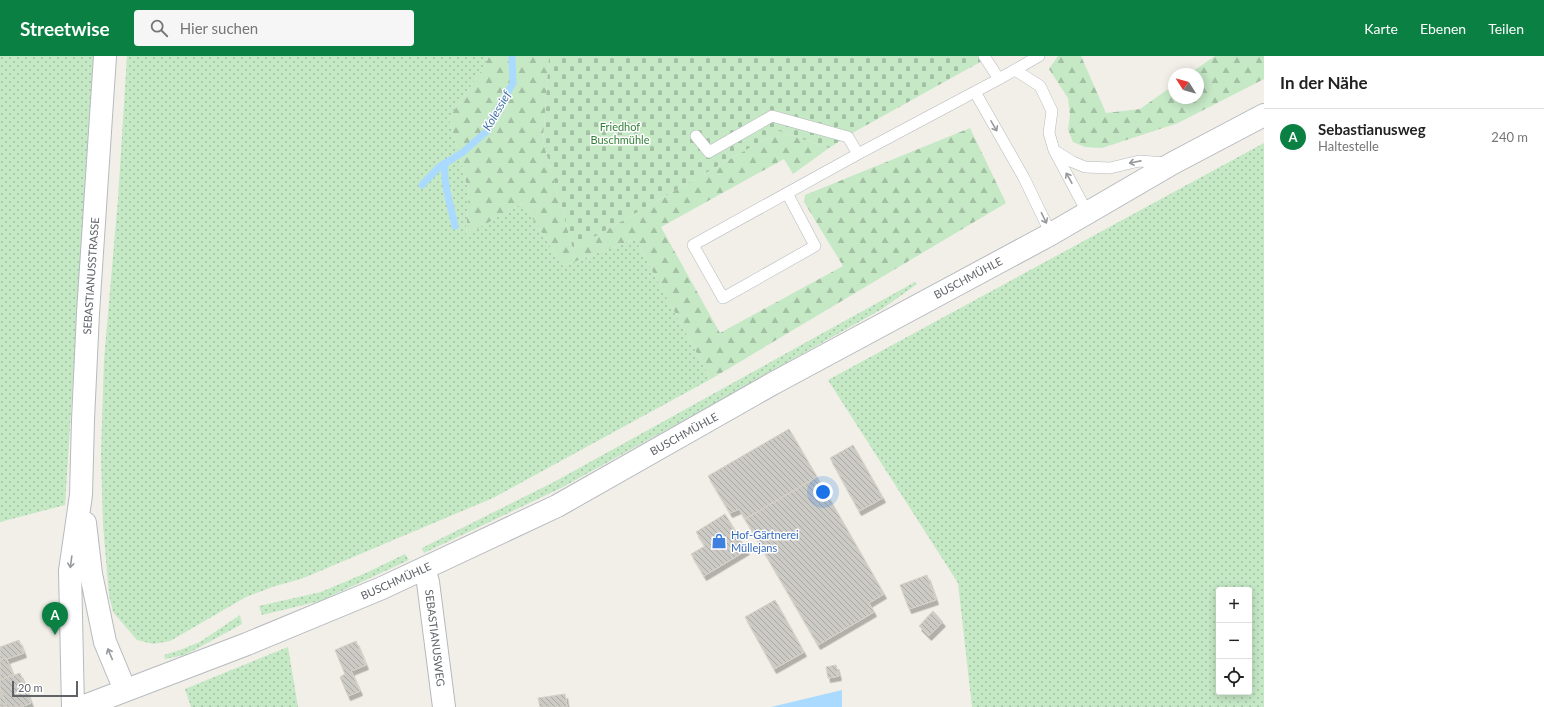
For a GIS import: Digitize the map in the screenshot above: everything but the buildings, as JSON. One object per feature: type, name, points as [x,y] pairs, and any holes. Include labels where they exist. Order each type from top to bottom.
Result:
[{"type":"main road","name":"SEBASTIANUSSTRASSE","points":[[73,707],[70,571],[81,495],[88,313],[105,56]]},
{"type":"main road","name":"BUSCHMÜHLE","points":[[82,707],[247,644],[375,591],[424,570],[557,506],[772,384],[1051,234],[1173,163],[1264,115]]},
{"type":"main road","name":"SEBASTIANUSSTRASSE","points":[[81,495],[91,574],[105,642],[125,690]]},
{"type":"main road","name":"SEBASTIANUSWEG","points":[[424,570],[428,582],[444,707]]},
{"type":"lane","points":[[984,56],[999,79]]},
{"type":"lane","points":[[787,193],[815,246],[723,298],[693,245],[787,193],[858,154],[999,79],[1039,56]]},
{"type":"lane","points":[[1015,70],[1040,86],[1052,111],[1049,134],[1054,150],[1087,212]]},
{"type":"lane","points":[[974,92],[1024,178],[1051,234]]},
{"type":"lane","points":[[696,136],[709,152],[772,116],[848,137],[858,154]]},
{"type":"lane","points":[[1054,150],[1073,162],[1085,167],[1110,168],[1139,161],[1173,163]]},
{"type":"green space","points":[[0,56],[94,56],[65,505],[0,522]]},
{"type":"green space","points":[[127,56],[489,56],[486,64],[449,118],[469,193],[466,234],[523,203],[563,266],[635,239],[711,379],[493,498],[301,579],[275,586],[246,597],[170,641],[153,644],[137,640],[113,612],[109,595],[103,525],[101,455],[104,360],[118,199]]},
{"type":"green space","points":[[489,56],[549,56],[543,141],[573,249],[779,131],[829,148],[793,174],[784,159],[661,227],[720,333],[843,266],[804,202],[805,195],[970,128],[1006,203],[711,379],[635,239],[563,266],[523,203],[466,235],[469,193],[449,118],[486,64]]},
{"type":"green space","name":"Friedhof Buschmühle","points":[[549,56],[991,56],[856,131],[829,148],[779,131],[573,249],[543,141]]},
{"type":"green space","points":[[1058,56],[1081,56],[1106,113],[1140,109],[1168,89],[1168,104],[1204,104],[1204,68],[1198,68],[1215,56],[1264,56],[1264,79],[1178,123],[1102,148],[1085,147],[1073,142],[1068,130],[1070,115],[1068,98],[1049,69]]},
{"type":"green space","points":[[1264,143],[1264,707],[972,707],[958,583],[828,380]]},
{"type":"green space","points":[[915,282],[917,284],[882,309],[706,408],[561,488],[424,553],[422,548],[554,482]]},
{"type":"green space","points":[[405,554],[409,560],[320,601],[262,615],[259,606],[321,592]]},
{"type":"green space","points":[[240,615],[242,624],[185,655],[165,659],[164,655],[200,642]]},
{"type":"green space","points":[[288,647],[298,707],[191,707],[185,689]]},
{"type":"water","points":[[842,690],[842,707],[771,707]]},
{"type":"waterway","name":"Kolessief","points":[[422,185],[439,167],[462,153],[488,130],[494,116],[513,83],[512,56]]},
{"type":"waterway","points":[[445,163],[446,187],[455,226]]},
{"type":"place","name":"Hof-Gärtnerei Müllejans","points":[[719,541]]},
{"type":"place","name":"Sebastianusweg","points":[[55,635]]}]
